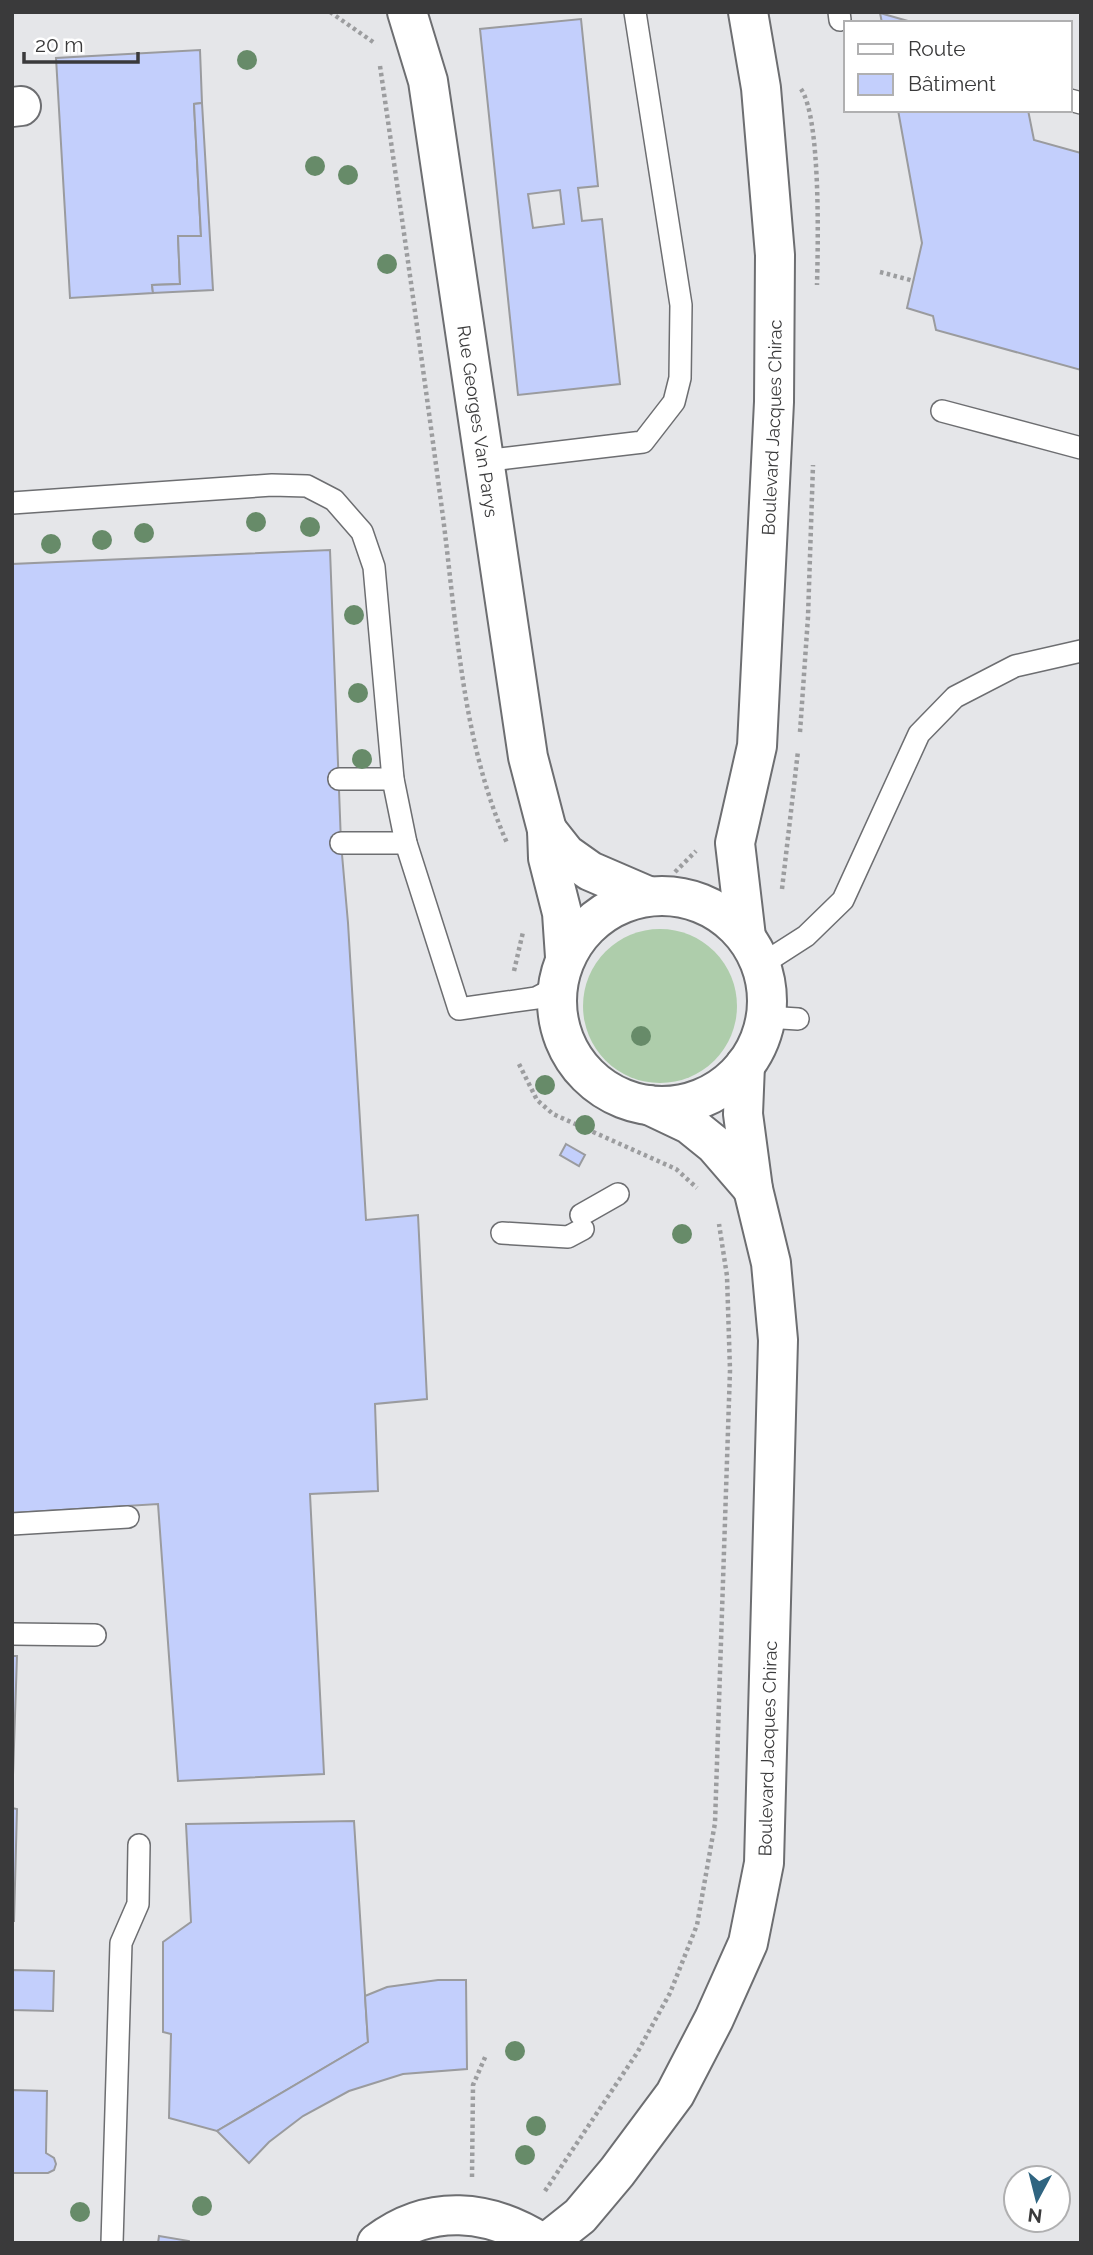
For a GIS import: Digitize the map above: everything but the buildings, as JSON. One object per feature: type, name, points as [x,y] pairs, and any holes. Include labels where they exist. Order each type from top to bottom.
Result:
[{"type":"main road","name":"Rue Georges Van Parys","points":[[407,12],[428,81],[528,757],[547,830],[548,858],[562,914],[561,972]]},
{"type":"main road","name":"Boulevard Jacques Chirac","points":[[649,1105],[676,1105],[702,1098],[726,1085],[745,1066],[759,1043],[782,1018],[767,990],[753,951],[735,843],[757,746],[774,402],[775,255],[761,88],[748,12]]},
{"type":"main road","name":"Rue Georges Van Parys","points":[[547,830],[566,854],[590,871],[661,896]]},
{"type":"main road","name":"Boulevard Jacques Chirac","points":[[735,843],[707,877],[661,896],[619,904],[592,921],[574,941],[561,972],[558,1019],[563,1040],[587,1076],[624,1099],[649,1105],[690,1124],[715,1144],[753,1189]]},
{"type":"main road","points":[[661,896],[708,905],[725,917],[753,951]]},
{"type":"main road","name":"Boulevard Jacques Chirac","points":[[544,2243],[580,2216],[617,2172],[675,2094],[714,2019],[748,1943],[764,1863],[778,1340],[771,1263],[753,1189],[743,1114],[745,1066]]},
{"type":"main road","points":[[377,2243],[409,2224],[456,2215],[479,2216],[503,2222],[544,2243]]},
{"type":"lane","points":[[483,461],[643,442],[674,402],[680,378],[681,305],[635,12]]},
{"type":"lane","points":[[942,411],[1081,448]]},
{"type":"lane","points":[[12,503],[272,485],[307,486],[334,500],[362,532],[374,567],[393,779],[406,843],[459,1009],[536,998],[561,972]]},
{"type":"lane","points":[[753,951],[806,936],[843,900],[919,734],[955,698],[1015,666],[1081,650]]},
{"type":"lane","points":[[339,779],[393,779]]},
{"type":"lane","points":[[341,843],[406,843]]},
{"type":"lane","points":[[502,1233],[568,1237],[582,1222],[618,1194]]},
{"type":"lane","points":[[12,1524],[128,1517]]},
{"type":"lane","points":[[12,1634],[95,1635]]},
{"type":"lane","points":[[112,2243],[121,1943],[138,1904],[139,1845]]},
{"type":"path","points":[[330,12],[377,46]]},
{"type":"path","points":[[379,59],[416,313],[472,741],[495,817],[511,853]]},
{"type":"path","points":[[880,272],[914,281]]},
{"type":"path","points":[[512,979],[524,927]]},
{"type":"path","points":[[519,1064],[537,1100],[553,1114],[676,1169],[700,1191]]},
{"type":"path","points":[[545,2191],[637,2053],[670,1993],[696,1925],[715,1823],[730,1370],[727,1276],[717,1216]]},
{"type":"path","points":[[471,2181],[473,2085],[486,2055]]},
{"type":"green space","points":[[660,929],[689,935],[714,952],[731,977],[737,1006],[731,1035],[714,1060],[689,1077],[660,1083],[631,1077],[606,1060],[589,1035],[583,1006],[589,977],[606,952],[631,935]]}]
